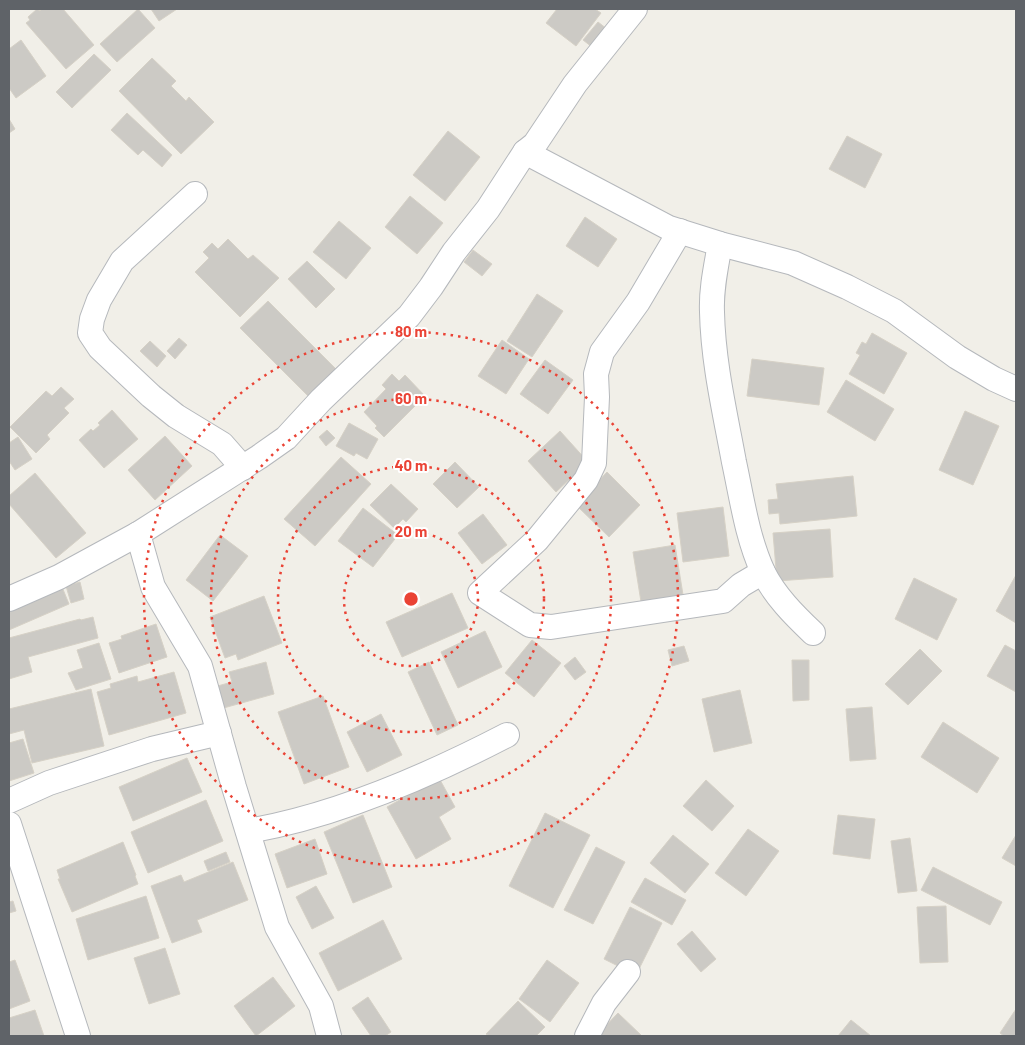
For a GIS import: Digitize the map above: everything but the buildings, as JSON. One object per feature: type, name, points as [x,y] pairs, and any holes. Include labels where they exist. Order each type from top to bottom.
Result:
[{"type":"street","points":[[9,599],[59,577],[138,534],[243,468],[286,438],[321,400],[408,316],[431,288],[454,252],[488,210],[525,152],[535,144],[575,84],[635,9]]},
{"type":"street","points":[[525,152],[669,228],[720,244],[793,263],[847,288],[894,311],[957,357],[994,379],[1016,389]]},
{"type":"street","points":[[195,194],[122,261],[99,300],[92,319],[90,333],[100,348],[151,396],[176,416],[222,444],[243,468]]},
{"type":"street","points":[[680,232],[638,302],[602,352],[596,374],[597,397],[594,463],[586,480],[537,540],[480,593],[530,625],[551,627],[723,601],[741,585],[763,572]]},
{"type":"street","points":[[720,244],[714,278],[712,311],[715,354],[748,532],[763,572],[772,589],[791,612],[813,633]]},
{"type":"street","points":[[138,534],[153,587],[200,666],[277,927],[321,1006],[329,1036]]},
{"type":"street","points":[[9,801],[50,783],[152,749],[219,733]]},
{"type":"street","points":[[248,831],[313,817],[450,764],[507,735]]},
{"type":"street","points":[[9,824],[78,1036]]},
{"type":"street","points":[[587,1036],[604,1003],[628,972]]}]
